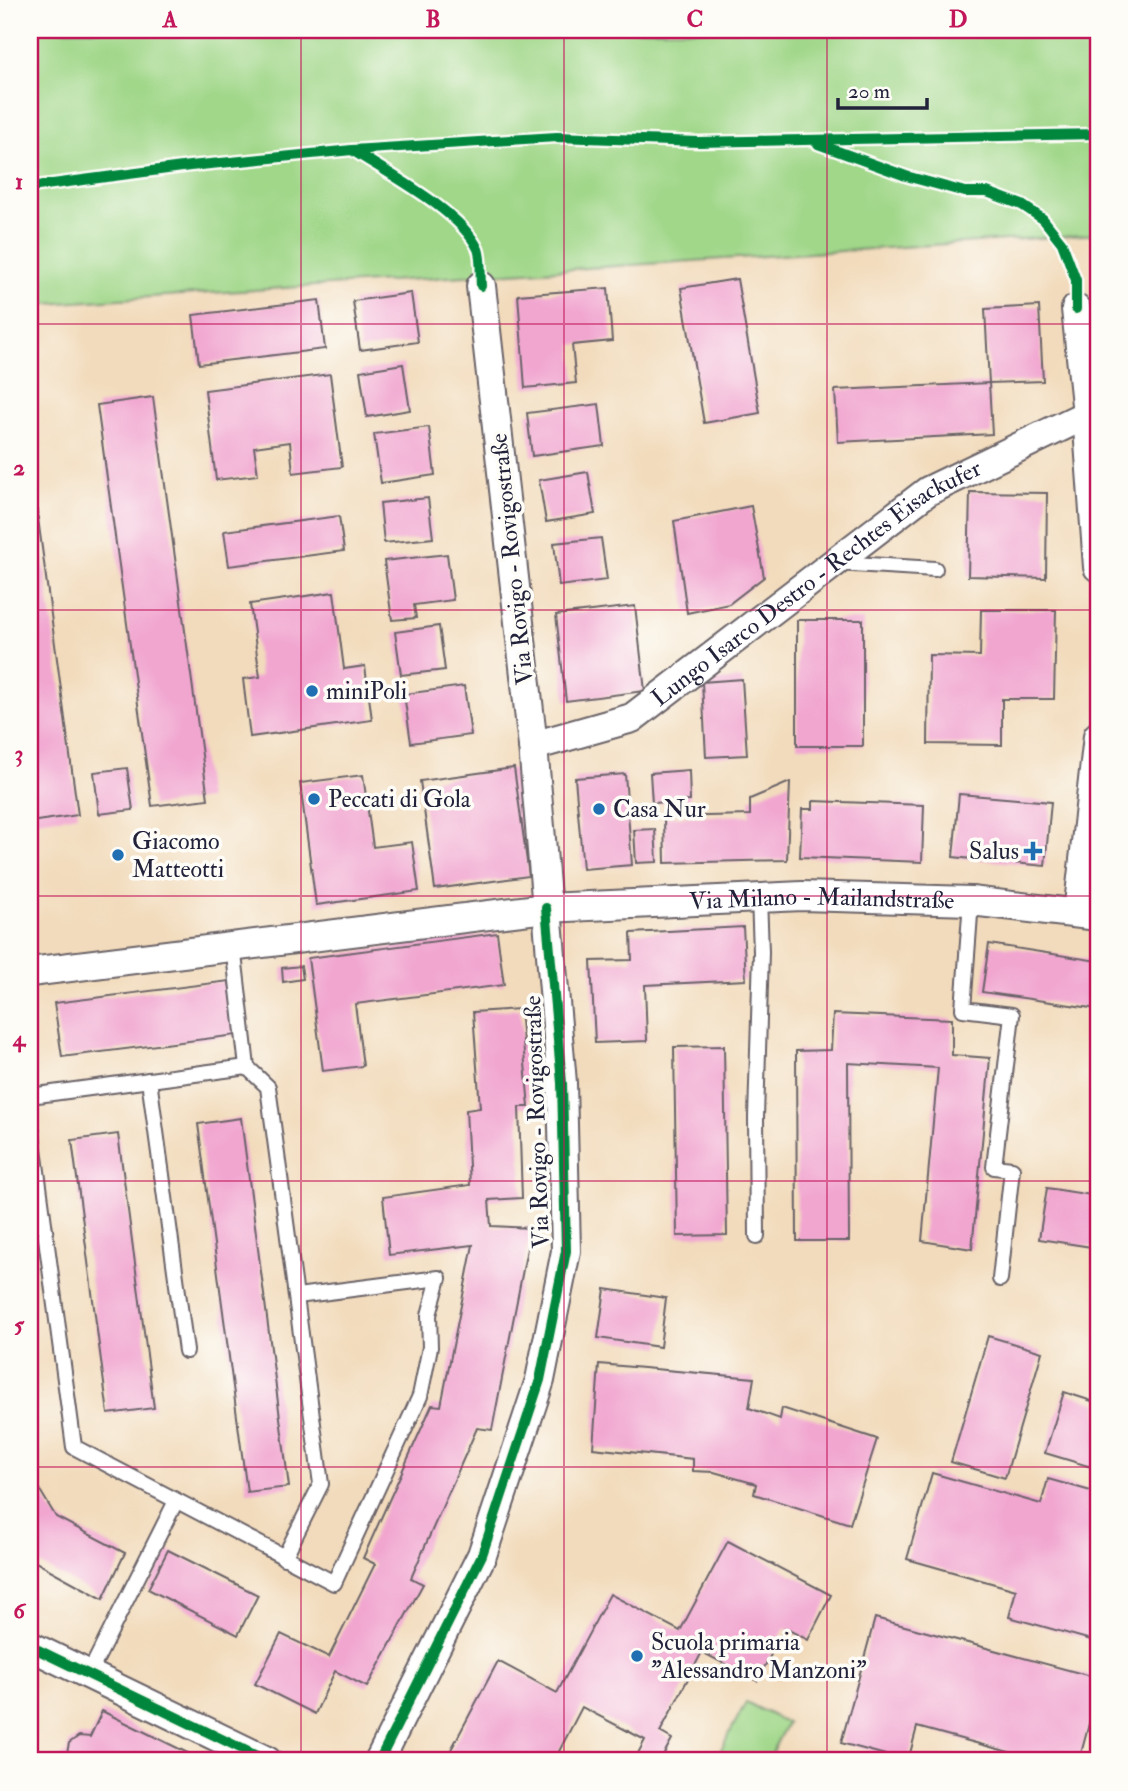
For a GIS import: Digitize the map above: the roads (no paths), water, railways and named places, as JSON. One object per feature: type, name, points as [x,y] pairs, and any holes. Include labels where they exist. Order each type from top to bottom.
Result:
[{"type":"street","name":"Via Rovigo - Rovigostraße","points":[[379,1761],[482,1555],[540,1380],[566,1251],[562,1083],[533,746],[481,286]]},
{"type":"street","points":[[1076,309],[1093,412],[1098,567]]},
{"type":"street","name":"Lungo Isarco Destro - Rechtes Eisackufer","points":[[533,746],[632,718],[928,491],[1093,412]]},
{"type":"street","points":[[1088,915],[1098,736]]},
{"type":"street","name":"Via Milano - Mailandstraße","points":[[30,972],[546,908],[802,896],[971,901],[1088,915]]},
{"type":"street","points":[[35,1645],[267,1761]]},
{"type":"lane","points":[[834,563],[934,569]]},
{"type":"lane","points":[[757,1236],[755,1117],[761,952],[759,897]]},
{"type":"lane","points":[[971,901],[962,1009],[1012,1015],[993,1167],[1012,1169],[1000,1279]]},
{"type":"lane","points":[[233,946],[247,1067],[268,1087],[321,1484],[284,1558]]},
{"type":"lane","points":[[30,1096],[247,1067]]},
{"type":"lane","points":[[149,1080],[186,1351]]},
{"type":"lane","points":[[30,1119],[74,1447],[334,1583],[420,1396],[430,1347],[429,1315],[439,1278],[297,1296]]},
{"type":"lane","points":[[89,1674],[176,1501]]},
{"type":"place","name":"miniPoli","points":[[312,691]]},
{"type":"place","name":"Peccati di Gola","points":[[314,799]]},
{"type":"place","name":"Casa Nur","points":[[599,809]]},
{"type":"place","name":"Salus","points":[[1033,851]]},
{"type":"place","name":"Giacomo Matteotti","points":[[118,855]]},
{"type":"place","name":"Scuola primaria \"Alessandro Manzoni\"","points":[[637,1656]]}]
